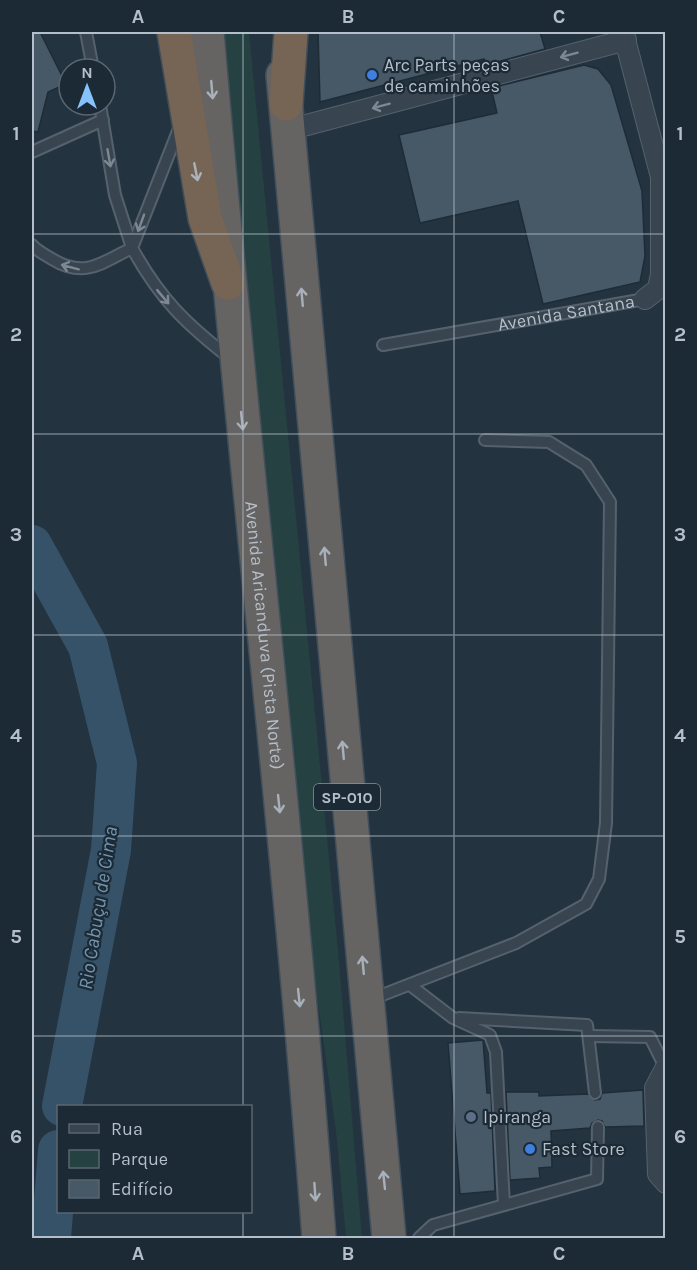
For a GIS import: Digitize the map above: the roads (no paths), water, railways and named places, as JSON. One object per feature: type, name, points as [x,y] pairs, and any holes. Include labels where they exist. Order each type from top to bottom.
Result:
[{"type":"highway","points":[[174,32],[205,218],[228,283]]},
{"type":"highway","name":"Avenida Aricanduva (Pista Norte)","points":[[207,32],[228,283],[307,1080],[319,1239]]},
{"type":"highway","points":[[278,32],[287,117]]},
{"type":"highway","points":[[287,117],[291,32]]},
{"type":"highway","name":"SP-010","points":[[287,117],[389,1239]]},
{"type":"street","points":[[287,117],[625,36]]},
{"type":"street","name":"Avenida Santana","points":[[625,36],[663,170],[664,227],[661,274],[658,288],[645,299]]},
{"type":"street","points":[[662,1178],[655,1088],[665,1067]]},
{"type":"lane","points":[[86,32],[91,57]]},
{"type":"lane","points":[[32,245],[58,263],[75,270],[94,267],[132,248],[186,110]]},
{"type":"lane","points":[[102,117],[115,195],[132,248],[151,283],[175,312],[236,363]]},
{"type":"lane","points":[[32,152],[103,120]]},
{"type":"lane","name":"Avenida Santana","points":[[383,345],[645,299]]},
{"type":"lane","points":[[367,1001],[516,944],[586,904],[599,879],[606,823],[610,502],[586,465],[549,442],[485,440]]},
{"type":"lane","points":[[410,985],[453,1018],[490,1035],[496,1052],[504,1205]]},
{"type":"lane","points":[[453,1018],[587,1025],[595,1093]]},
{"type":"lane","points":[[589,1036],[650,1037],[665,1067]]},
{"type":"lane","points":[[419,1239],[433,1226],[597,1179],[598,1127]]},
{"type":"waterway","name":"Rio Cabuçu de Cima","points":[[32,545],[88,646],[117,763],[111,850],[62,1105]]},
{"type":"waterway","name":"Rio Cabuçu de Cima","points":[[51,1238],[57,1163]]},
{"type":"place","name":"Arc Parts peças de caminhões","points":[[372,75]]},
{"type":"place","name":"Ipiranga","points":[[471,1117]]},
{"type":"place","name":"Fast Store","points":[[530,1149]]}]
